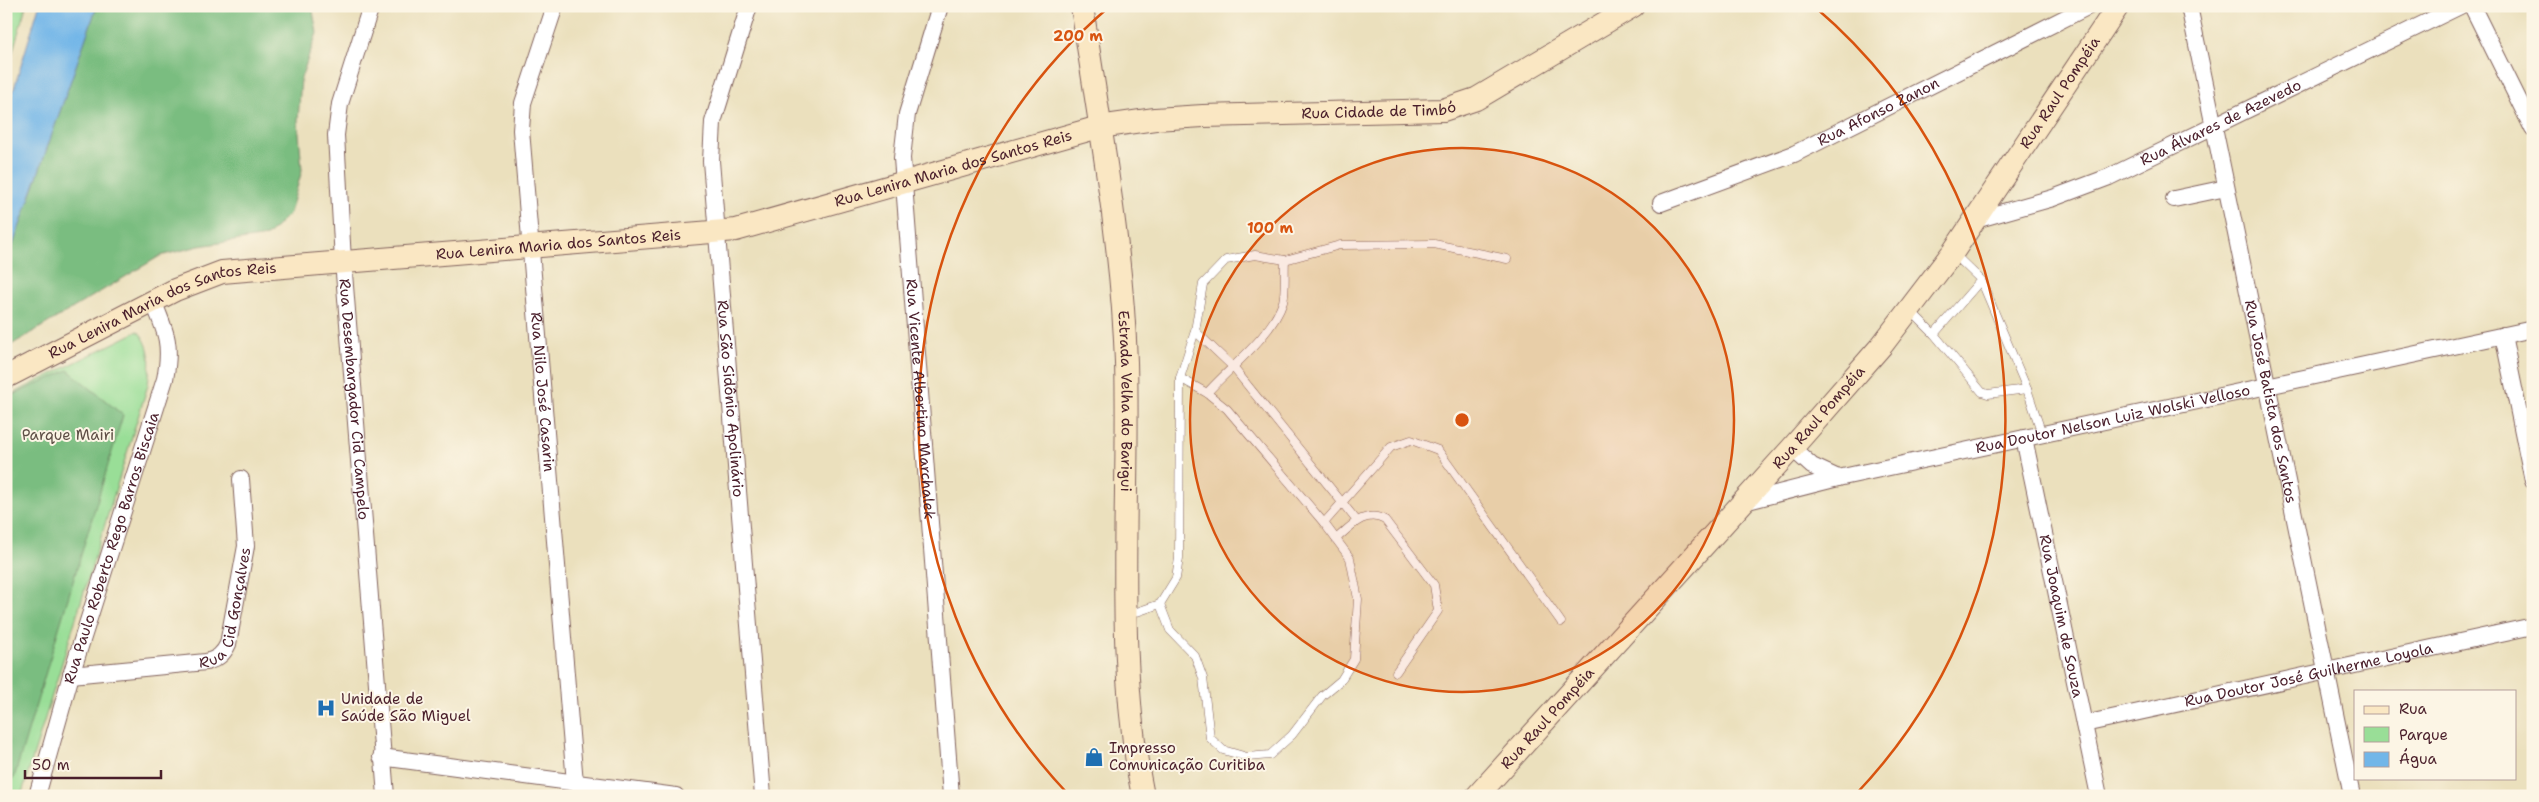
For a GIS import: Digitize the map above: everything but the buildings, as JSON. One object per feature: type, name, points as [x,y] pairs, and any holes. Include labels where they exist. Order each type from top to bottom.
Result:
[{"type":"main road","name":"Estrada Velha do Barigui","points":[[1082,6],[1124,320],[1126,616],[1131,714],[1143,796]]},
{"type":"main road","name":"Rua Cidade de Timbó","points":[[1099,127],[1155,119],[1222,115],[1443,110],[1476,99],[1633,6]]},
{"type":"main road","name":"Rua Raul Pompéia","points":[[1477,796],[1744,502],[1910,310],[1975,220],[2118,6]]},
{"type":"main road","name":"Rua Lenira Maria dos Santos Reis","points":[[6,377],[153,301],[197,280],[222,272],[717,232],[750,227],[1099,127]]},
{"type":"street","name":"Rua Desembargador Cid Campelo","points":[[370,6],[336,120],[343,261],[381,757],[386,796]]},
{"type":"street","name":"Rua Nilo José Casarin","points":[[555,6],[521,115],[521,130],[576,782]]},
{"type":"street","name":"Rua São Sidônio Apolinário","points":[[749,6],[717,107],[710,141],[763,796]]},
{"type":"street","name":"Rua Vicente Albertino Marchalek","points":[[940,6],[904,128],[902,158],[951,796]]},
{"type":"street","name":"Rua Afonso Zanon","points":[[1661,203],[1794,154],[2089,6]]},
{"type":"street","name":"Rua José Batista dos Santos","points":[[2188,6],[2352,796]]},
{"type":"street","name":"Rua Álvares de Azevedo","points":[[1975,220],[2083,188],[2213,127],[2460,6]]},
{"type":"street","points":[[2472,6],[2533,129]]},
{"type":"street","points":[[2174,199],[2226,188]]},
{"type":"street","name":"Rua Paulo Roberto Rego Barros Biscaia","points":[[37,796],[71,675],[165,379],[170,351],[168,339],[153,301]]},
{"type":"street","name":"Rua Doutor Nelson Luiz Wolski Velloso","points":[[1744,502],[1838,478],[2533,329]]},
{"type":"street","points":[[2503,335],[2533,481]]},
{"type":"street","name":"Rua Joaquim de Souza","points":[[2024,438],[2098,796]]},
{"type":"street","points":[[1792,448],[1812,466],[1838,478]]},
{"type":"street","name":"Rua Cid Gonçalves","points":[[71,675],[206,662],[216,659],[224,652],[228,644],[246,546],[241,479]]},
{"type":"street","name":"Rua Doutor José Guilherme Loyola","points":[[2084,724],[2533,626]]},
{"type":"street","points":[[381,757],[676,796]]},
{"type":"lane","points":[[1126,616],[1160,604],[1176,578],[1179,558],[1180,378],[1195,331],[1203,284],[1226,260],[1255,255],[1285,260],[1340,246],[1434,244],[1507,259]]},
{"type":"lane","points":[[1953,252],[1981,280],[2027,389],[2042,434]]},
{"type":"lane","points":[[1207,393],[1262,338],[1282,302],[1285,260]]},
{"type":"lane","points":[[1934,334],[1981,280]]},
{"type":"lane","points":[[1910,310],[1934,334],[1982,392],[1988,394],[2027,389]]},
{"type":"lane","points":[[1195,331],[1232,366],[1357,521]]},
{"type":"lane","points":[[1160,604],[1170,630],[1195,656],[1203,678],[1210,738],[1223,750],[1247,757],[1270,755],[1292,735],[1322,696],[1341,680],[1354,659],[1358,599],[1350,558],[1324,523],[1227,409],[1207,393],[1180,378]]},
{"type":"lane","points":[[1324,523],[1391,447],[1411,440],[1438,450],[1561,622]]},
{"type":"lane","points":[[1336,539],[1357,521],[1371,515],[1386,520],[1434,585],[1438,600],[1438,611],[1396,672]]},
{"type":"green space","points":[[6,6],[26,6],[6,75]]},
{"type":"green space","points":[[97,6],[312,6],[317,33],[301,78],[298,121],[302,170],[290,213],[267,236],[199,246],[160,256],[6,348],[6,265]]},
{"type":"green space","name":"Parque Mairi","points":[[138,331],[143,337],[148,350],[150,363],[148,385],[21,796],[6,796],[6,397]]},
{"type":"green space","name":"Parque Mairi","points":[[68,370],[123,415],[14,778],[6,783],[6,398]]},
{"type":"water","points":[[39,6],[97,6],[6,265],[6,115]]},
{"type":"place","name":"Unidade de Saúde São Miguel","points":[[326,708]]},
{"type":"place","name":"Impresso Comunicação Curitiba","points":[[1094,757]]}]
